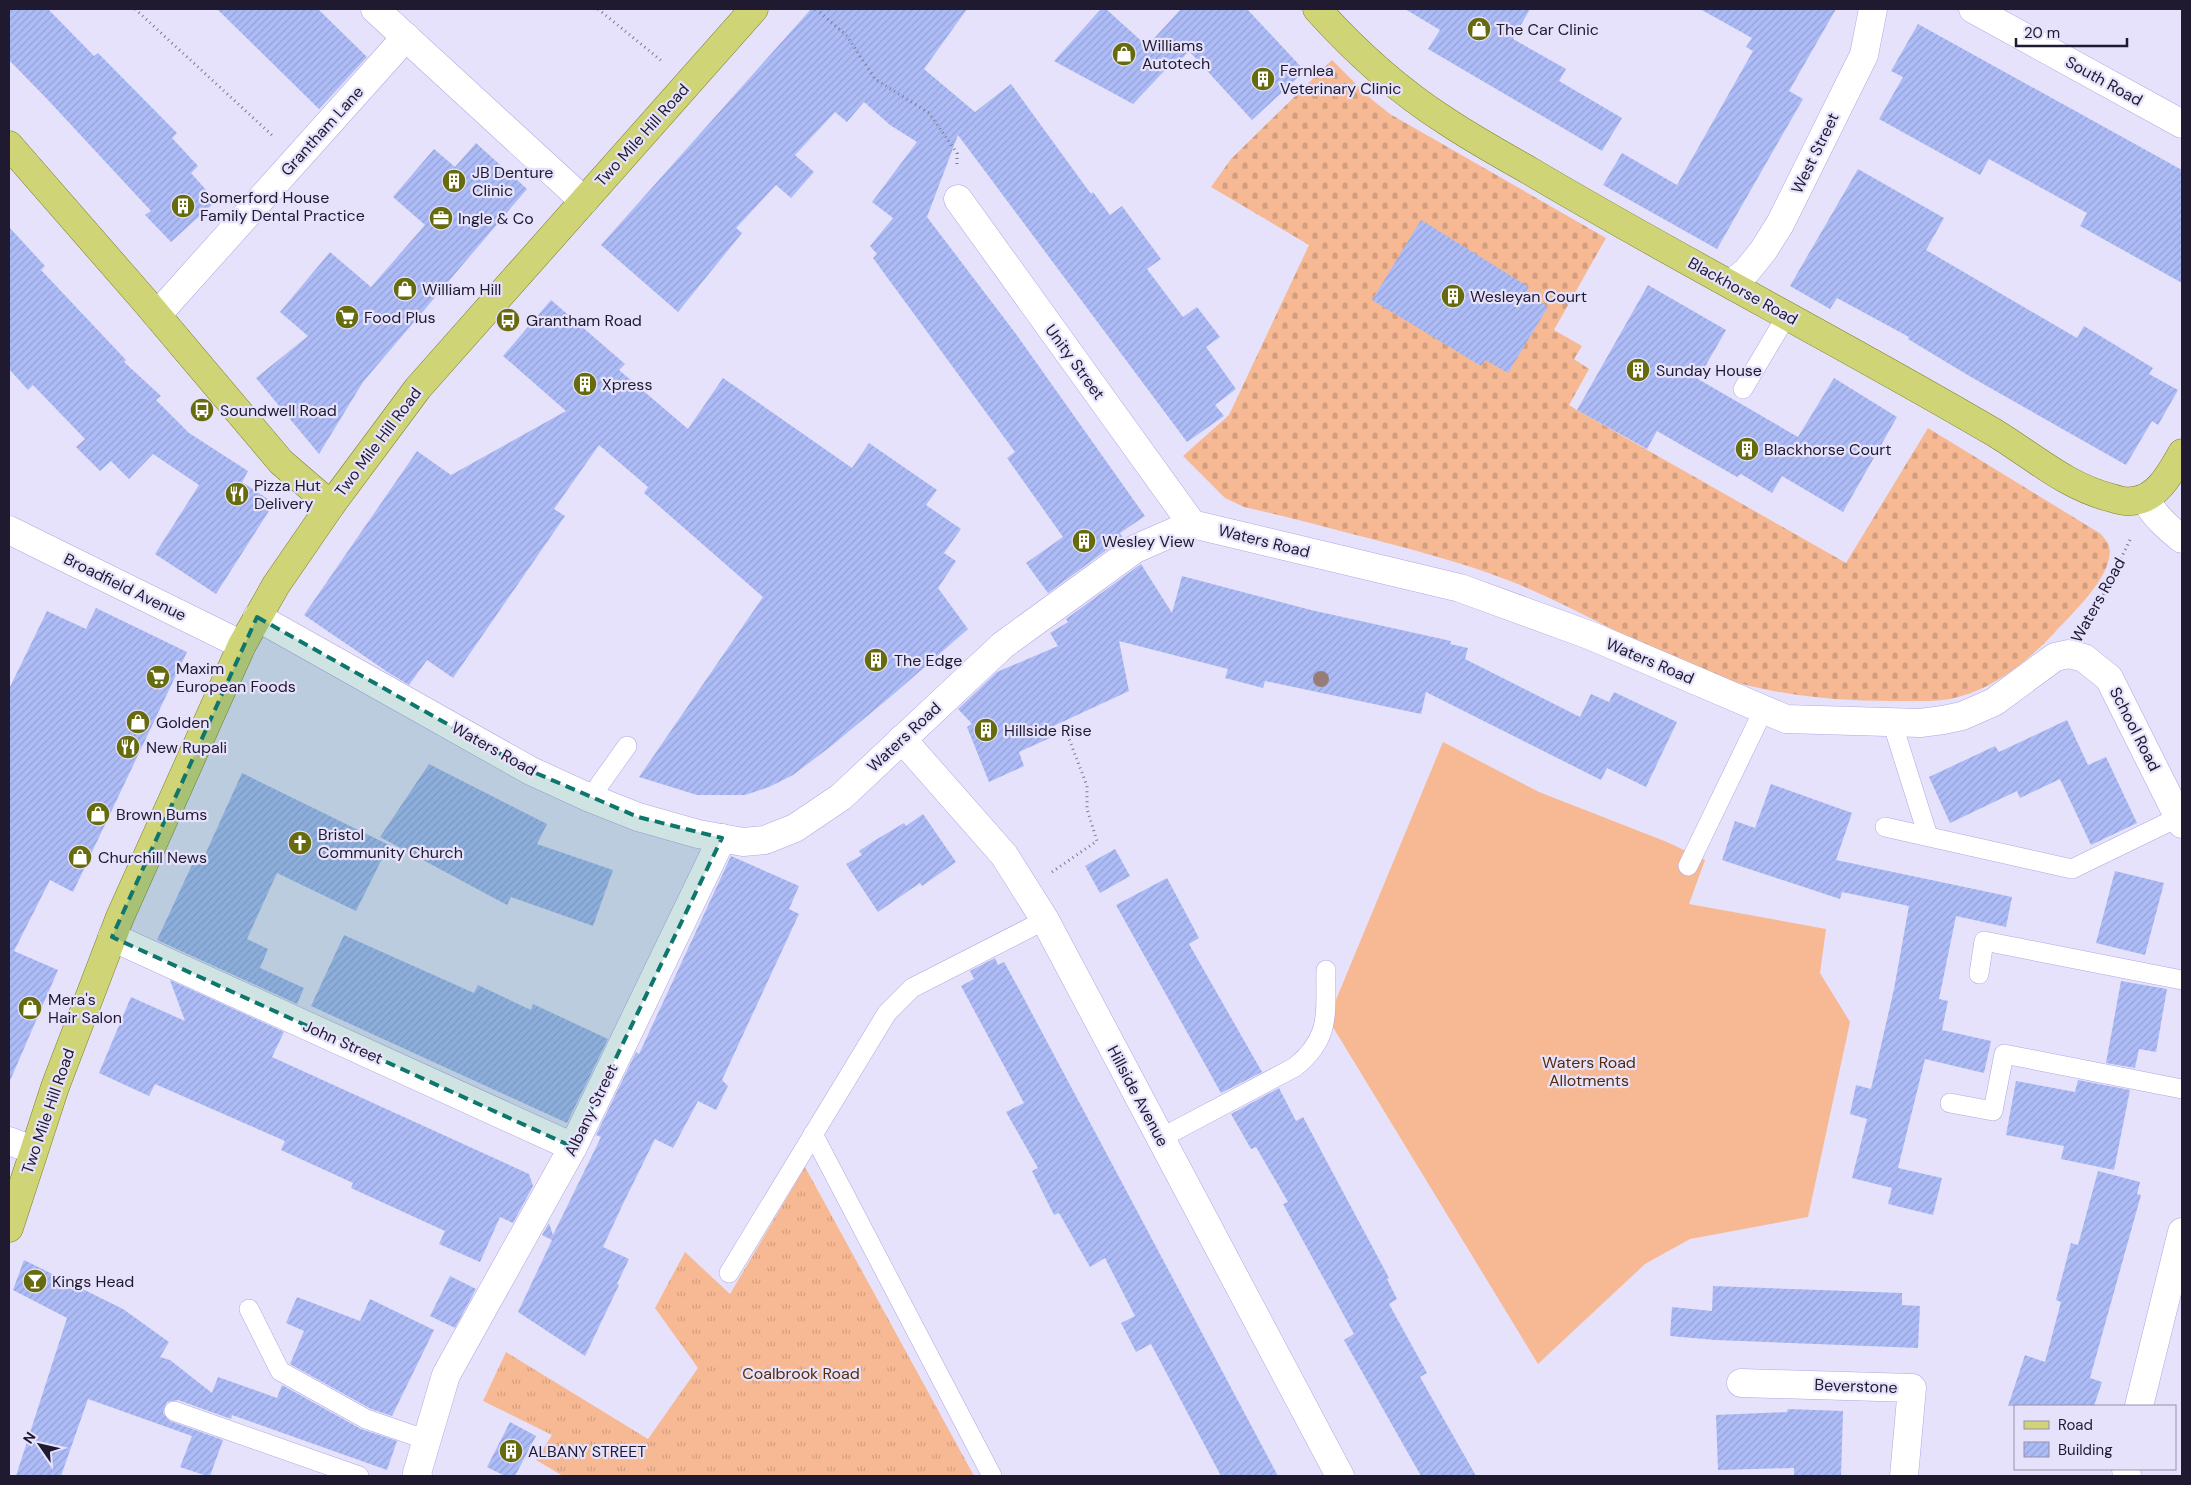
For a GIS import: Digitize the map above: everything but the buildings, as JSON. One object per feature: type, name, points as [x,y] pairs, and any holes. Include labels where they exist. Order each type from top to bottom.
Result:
[{"type":"main road","name":"Two Mile Hill Road","points":[[9,1228],[21,1145],[74,1035],[112,937],[242,645],[257,617],[331,505],[418,388],[754,9]]},
{"type":"main road","name":"Blackhorse Road","points":[[1317,9],[1403,90],[1445,120],[1599,212],[1786,314],[1997,435],[2068,482],[2089,492],[2122,500],[2147,503]]},
{"type":"main road","points":[[9,145],[158,315],[282,462],[300,481],[331,505]]},
{"type":"main road","points":[[2147,503],[2182,453]]},
{"type":"street","points":[[375,9],[584,201]]},
{"type":"street","name":"West Street","points":[[1731,284],[1746,272],[1780,224],[1864,55],[1873,9]]},
{"type":"street","name":"South Road","points":[[1973,9],[2182,124]]},
{"type":"street","name":"Grantham Lane","points":[[158,315],[406,37]]},
{"type":"street","name":"Unity Street","points":[[958,199],[1192,524]]},
{"type":"street","points":[[2147,503],[2182,539]]},
{"type":"street","name":"Waters Road","points":[[257,617],[531,771],[590,798],[638,817],[698,834],[743,842],[765,840],[795,828],[841,797],[1003,645],[1135,549],[1192,524],[1460,588],[1589,635],[1786,719],[1920,723],[1962,716],[1994,702],[2055,657],[2069,654]]},
{"type":"street","name":"Broadfield Avenue","points":[[9,530],[242,645]]},
{"type":"street","name":"School Road","points":[[2069,654],[2084,658],[2109,678],[2181,820]]},
{"type":"street","name":"Hillside Avenue","points":[[902,739],[1004,855],[1045,920],[1340,1476]]},
{"type":"street","name":"Albany Street","points":[[418,1476],[446,1375],[574,1147],[722,838]]},
{"type":"street","name":"John Street","points":[[112,937],[574,1147]]},
{"type":"street","points":[[2139,1405],[2182,1232]]},
{"type":"street","name":"Beverstone","points":[[1741,1383],[1912,1388],[1904,1476]]},
{"type":"lane","points":[[1742,389],[1786,314]]},
{"type":"lane","points":[[1688,866],[1764,710]]},
{"type":"lane","points":[[1892,722],[1928,836]]},
{"type":"lane","points":[[590,798],[627,746]]},
{"type":"lane","points":[[1885,827],[2072,869],[2181,820]]},
{"type":"lane","points":[[729,1273],[886,1013],[912,988],[1045,920]]},
{"type":"lane","points":[[1978,974],[1984,941],[2182,980]]},
{"type":"lane","points":[[1161,1138],[1296,1067],[1310,1055],[1320,1041],[1324,1026],[1326,970]]},
{"type":"lane","points":[[1950,1104],[1993,1111],[2004,1054],[2182,1089]]},
{"type":"lane","points":[[813,1134],[992,1476]]},
{"type":"lane","points":[[249,1309],[280,1371],[366,1419],[427,1440]]},
{"type":"lane","points":[[174,1411],[359,1476]]},
{"type":"path","points":[[135,9],[298,158]]},
{"type":"path","points":[[598,9],[689,83]]},
{"type":"path","points":[[816,9],[847,36],[876,79],[929,113],[957,153],[958,199]]},
{"type":"path","name":"Waters Road","points":[[2069,654],[2147,503]]},
{"type":"path","points":[[1026,890],[1097,841],[1087,809],[1087,786],[1068,736]]},
{"type":"highlighted area","points":[[257,617],[531,771],[638,817],[722,838],[573,1147],[112,937]]},
{"type":"green space","points":[[1332,60],[1370,98],[1390,114],[1606,238],[1554,330],[1582,346],[1574,359],[1589,369],[1569,405],[1846,563],[1928,428],[2101,534],[2109,546],[2109,557],[2106,568],[2091,592],[2034,653],[2011,672],[1972,693],[1951,699],[1931,701],[1877,701],[1825,698],[1774,691],[1723,679],[1650,648],[1552,599],[1485,572],[1399,546],[1244,507],[1225,498],[1183,456],[1229,415],[1309,245],[1211,187],[1231,159]]},
{"type":"green space","name":"Waters Road Allotments","points":[[1443,742],[1539,792],[1667,842],[1705,860],[1689,904],[1826,929],[1820,973],[1850,1022],[1808,1217],[1690,1239],[1645,1264],[1538,1364],[1328,1019]]},
{"type":"green space","name":"Coalbrook Road","points":[[805,1167],[974,1476],[563,1476],[536,1460],[552,1435],[483,1401],[506,1352],[648,1439],[698,1368],[655,1308],[685,1252],[730,1294]]},
{"type":"place","name":"The Car Clinic","points":[[1479,29]]},
{"type":"place","name":"Williams Autotech","points":[[1124,54]]},
{"type":"place","name":"Fernlea Veterinary Clinic","points":[[1263,79]]},
{"type":"place","name":"JB Denture Clinic","points":[[454,181]]},
{"type":"place","name":"Somerford House Family Dental Practice","points":[[183,206]]},
{"type":"place","name":"Ingle & Co","points":[[441,218]]},
{"type":"place","name":"William Hill","points":[[405,289]]},
{"type":"place","name":"Wesleyan Court","points":[[1453,296]]},
{"type":"place","name":"Food Plus","points":[[347,317]]},
{"type":"place","name":"Grantham Road","points":[[508,320]]},
{"type":"place","name":"Sunday House","points":[[1638,370]]},
{"type":"place","name":"Xpress","points":[[585,384]]},
{"type":"place","name":"Soundwell Road","points":[[202,410]]},
{"type":"place","name":"Blackhorse Court","points":[[1747,449]]},
{"type":"place","name":"Pizza Hut Delivery","points":[[237,494]]},
{"type":"place","name":"Wesley View","points":[[1084,541]]},
{"type":"place","name":"The Edge","points":[[876,660]]},
{"type":"place","name":"Maxim European Foods","points":[[158,677]]},
{"type":"place","name":"Golden","points":[[138,722]]},
{"type":"place","name":"Hillside Rise","points":[[986,730]]},
{"type":"place","name":"New Rupali","points":[[128,747]]},
{"type":"place","name":"Brown Bums","points":[[98,814]]},
{"type":"place","name":"Bristol Community Church","points":[[300,843]]},
{"type":"place","name":"Churchill News","points":[[80,857]]},
{"type":"place","name":"Mera's Hair Salon","points":[[30,1008]]},
{"type":"place","name":"Kings Head","points":[[35,1281]]},
{"type":"place","name":"ALBANY STREET","points":[[511,1451]]}]
